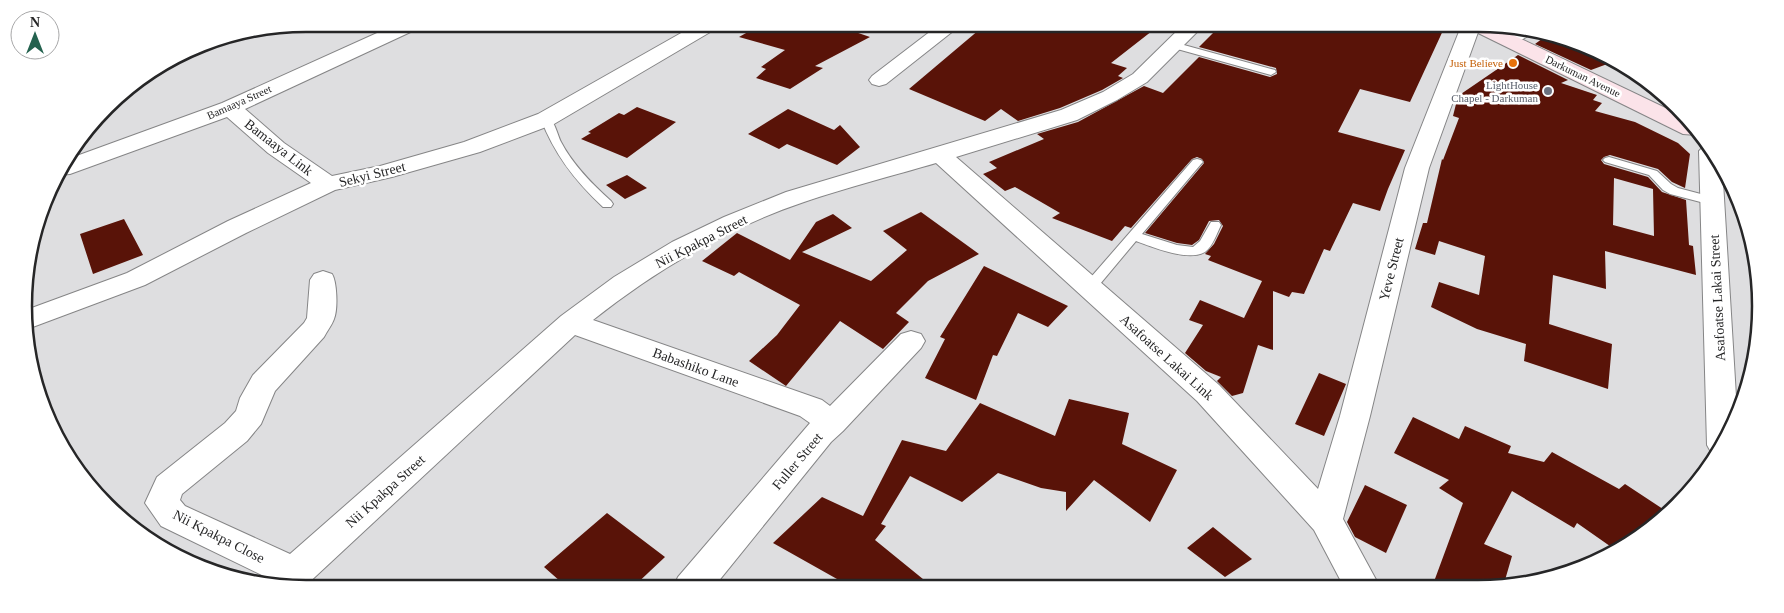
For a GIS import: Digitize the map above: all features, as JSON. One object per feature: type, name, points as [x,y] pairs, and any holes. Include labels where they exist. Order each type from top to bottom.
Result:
[{"type":"street","name":"Bamaaya Street","points":[[71,166],[230,108],[395,32]]},
{"type":"street","name":"Sekyi Street","points":[[33,318],[136,279],[237,227],[328,184],[384,172],[472,147],[546,119],[696,32]]},
{"type":"street","points":[[879,80],[942,32]]},
{"type":"street","name":"Nii Kpakpa Street","points":[[287,579],[571,323],[623,283],[681,248],[733,222],[795,198],[1069,115],[1110,96],[1140,78],[1186,32]]},
{"type":"street","name":"Yeve Street","points":[[1326,520],[1355,416],[1417,168],[1471,32]]},
{"type":"street","name":"Darkuman Avenue","points":[[1519,36],[1682,124]]},
{"type":"street","name":"Bamaaya Link","points":[[230,108],[276,148],[328,184]]},
{"type":"street","name":"Asafoatse Lakai Link","points":[[940,155],[1208,393],[1326,520],[1358,580]]},
{"type":"street","name":"Asafoatse Lakai Street","points":[[1710,163],[1722,429]]},
{"type":"street","name":"Nii Kpakpa Close","points":[[287,579],[173,516],[162,503],[169,486],[236,432],[250,416],[254,398],[264,383],[314,330],[321,318],[324,280]]},
{"type":"street","name":"Babashiko Lane","points":[[571,323],[811,408],[826,418]]},
{"type":"street","name":"Fuller Street","points":[[698,580],[820,434],[826,418],[911,341]]},
{"type":"lane","points":[[1173,45],[1270,72]]},
{"type":"lane","points":[[546,119],[552,136],[573,170],[607,204]]},
{"type":"lane","points":[[1609,160],[1653,173],[1667,187],[1674,191],[1712,201]]},
{"type":"lane","points":[[1090,287],[1197,162]]},
{"type":"lane","points":[[1134,236],[1193,252],[1200,249],[1215,226]]},
{"type":"building","points":[[748,32],[855,32],[870,37],[815,66],[823,68],[790,89],[756,78],[766,69],[761,67],[785,50],[739,37]]},
{"type":"building","points":[[977,32],[1151,32],[1111,63],[1127,68],[1118,76],[1123,78],[1102,90],[1060,108],[1018,121],[1001,109],[985,121],[909,89]]},
{"type":"building","points":[[1214,32],[1442,32],[1410,102],[1360,89],[1338,132],[1405,150],[1380,211],[1353,203],[1330,251],[1324,249],[1304,294],[1292,292],[1289,297],[1273,291],[1273,350],[1258,345],[1243,393],[1232,396],[1217,381],[1221,377],[1206,371],[1185,353],[1203,325],[1189,320],[1200,300],[1244,318],[1262,281],[1208,260],[1211,256],[1205,254],[1214,244],[1223,226],[1219,220],[1209,221],[1199,240],[1192,245],[1177,243],[1145,233],[1204,163],[1202,159],[1197,157],[1192,159],[1131,228],[1125,226],[1112,241],[1052,218],[1060,213],[1015,187],[1005,191],[983,174],[997,168],[989,162],[1044,139],[1037,134],[1078,122],[1144,86],[1163,93],[1199,57],[1270,77],[1277,74],[1276,68],[1199,47]]},
{"type":"building","points":[[1540,40],[1566,47],[1606,64],[1591,70],[1535,44]]},
{"type":"building","points":[[1518,55],[1568,80],[1561,83],[1597,95],[1593,100],[1602,103],[1595,111],[1635,122],[1678,143],[1690,154],[1685,188],[1672,182],[1658,169],[1610,155],[1601,160],[1604,164],[1648,177],[1662,192],[1686,200],[1689,245],[1693,246],[1696,275],[1605,251],[1606,289],[1553,275],[1549,324],[1612,344],[1608,389],[1524,361],[1526,344],[1477,329],[1431,307],[1439,282],[1479,295],[1485,256],[1439,241],[1435,255],[1415,249],[1423,223],[1427,223],[1442,159],[1459,118],[1453,116],[1458,96]],"holes":[[[1614,178],[1653,189],[1654,236],[1613,225]]]},
{"type":"building","points":[[637,107],[676,122],[627,158],[581,139],[591,133],[588,132],[619,113],[624,115]]},
{"type":"building","points":[[788,109],[834,130],[840,125],[860,147],[837,165],[787,144],[779,149],[748,134]]},
{"type":"building","points":[[627,175],[647,188],[625,199],[606,185]]},
{"type":"building","points":[[921,212],[979,254],[928,281],[896,313],[909,322],[883,349],[840,321],[786,386],[749,361],[777,335],[800,305],[739,272],[734,276],[702,261],[737,233],[790,260],[816,222],[833,214],[852,228],[802,252],[871,281],[907,250],[883,231]]},
{"type":"building","points":[[124,219],[143,255],[93,274],[80,234]]},
{"type":"building","points":[[984,266],[1068,306],[1048,327],[1018,313],[997,356],[993,355],[976,400],[925,378],[945,339],[940,337]]},
{"type":"building","points":[[1319,373],[1346,384],[1324,436],[1295,424]]},
{"type":"building","points":[[1069,399],[1129,413],[1122,444],[1177,470],[1150,522],[1094,480],[1066,511],[1066,492],[1041,488],[998,473],[962,502],[910,476],[881,524],[886,526],[875,540],[924,580],[839,580],[773,543],[822,497],[863,516],[902,440],[946,451],[980,403],[1055,436]]},
{"type":"building","points":[[1413,417],[1459,439],[1465,426],[1511,446],[1508,453],[1544,462],[1552,452],[1619,489],[1625,484],[1662,509],[1644,524],[1610,546],[1577,523],[1574,528],[1512,491],[1484,544],[1512,556],[1505,579],[1435,580],[1463,503],[1439,488],[1449,480],[1394,453]]},
{"type":"building","points":[[1365,485],[1407,505],[1386,553],[1355,537],[1347,522]]},
{"type":"building","points":[[607,513],[665,557],[641,580],[559,580],[544,567]]},
{"type":"building","points":[[1213,527],[1252,559],[1225,577],[1187,548]]},
{"type":"place","name":"Just Believe","points":[[1513,63]]},
{"type":"place","name":"LightHouse Chapel - Darkuman","points":[[1548,91]]}]
